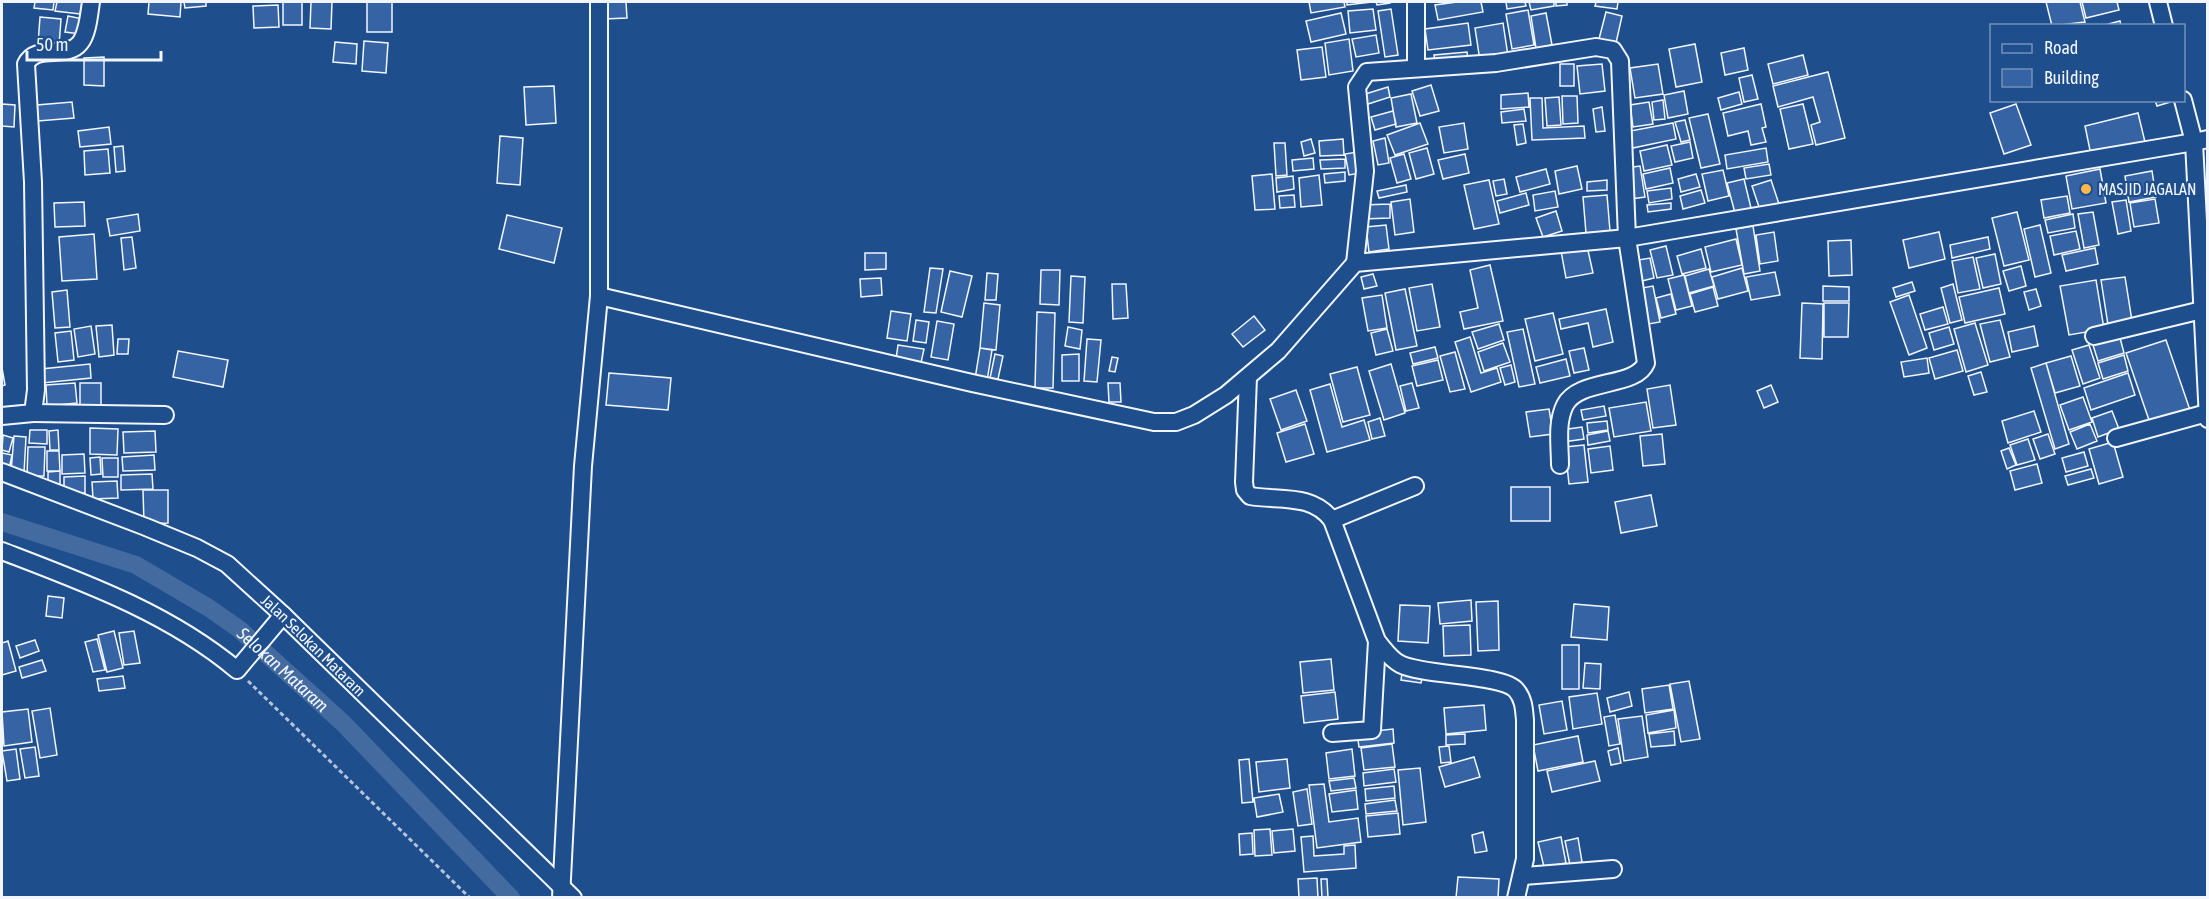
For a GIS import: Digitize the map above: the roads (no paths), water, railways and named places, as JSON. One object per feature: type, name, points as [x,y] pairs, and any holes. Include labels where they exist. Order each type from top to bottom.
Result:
[{"type":"street","points":[[33,413],[36,390],[34,230],[26,64],[29,58],[36,54],[74,49],[80,44],[84,36],[91,2]]},
{"type":"street","points":[[565,894],[583,466],[599,296],[599,2]]},
{"type":"street","points":[[1416,2],[1416,67]]},
{"type":"street","points":[[2158,2],[2164,24]]},
{"type":"street","points":[[599,296],[972,383],[1154,422],[1176,422],[1194,415],[1226,395],[1278,351],[1355,263],[1365,171],[1357,87],[1360,79],[1373,69],[1496,63],[1596,47],[1613,50],[1620,62],[1627,238],[1646,363],[1643,369],[1635,374],[1581,391],[1565,404],[1560,424],[1560,465]]},
{"type":"street","points":[[2184,102],[2200,140],[2202,310],[2208,419]]},
{"type":"street","points":[[1355,263],[1627,238],[2200,140]]},
{"type":"street","points":[[2094,336],[2202,310]]},
{"type":"street","points":[[1248,377],[1245,490],[1250,496],[1299,500],[1316,504],[1332,520],[1377,641],[1372,730],[1332,734]]},
{"type":"street","points":[[2,416],[33,413],[165,415]]},
{"type":"street","points":[[2116,438],[2207,413]]},
{"type":"street","name":"Jalan Selokan Mataram","points":[[2,472],[197,548],[227,564],[283,615],[565,894]]},
{"type":"street","points":[[1332,520],[1415,486]]},
{"type":"street","points":[[2,551],[162,619],[240,666],[269,635],[283,615]]},
{"type":"street","points":[[1377,641],[1400,664],[1501,683],[1515,688],[1523,701],[1525,860],[1523,876],[1516,897]]},
{"type":"street","points":[[1523,876],[1613,868]]},
{"type":"waterway","name":"Selokan Mataram","points":[[2,522],[136,565],[209,608],[239,629],[343,723],[511,898]]},
{"type":"place","name":"MASJID JAGALAN","points":[[2086,189]]}]
